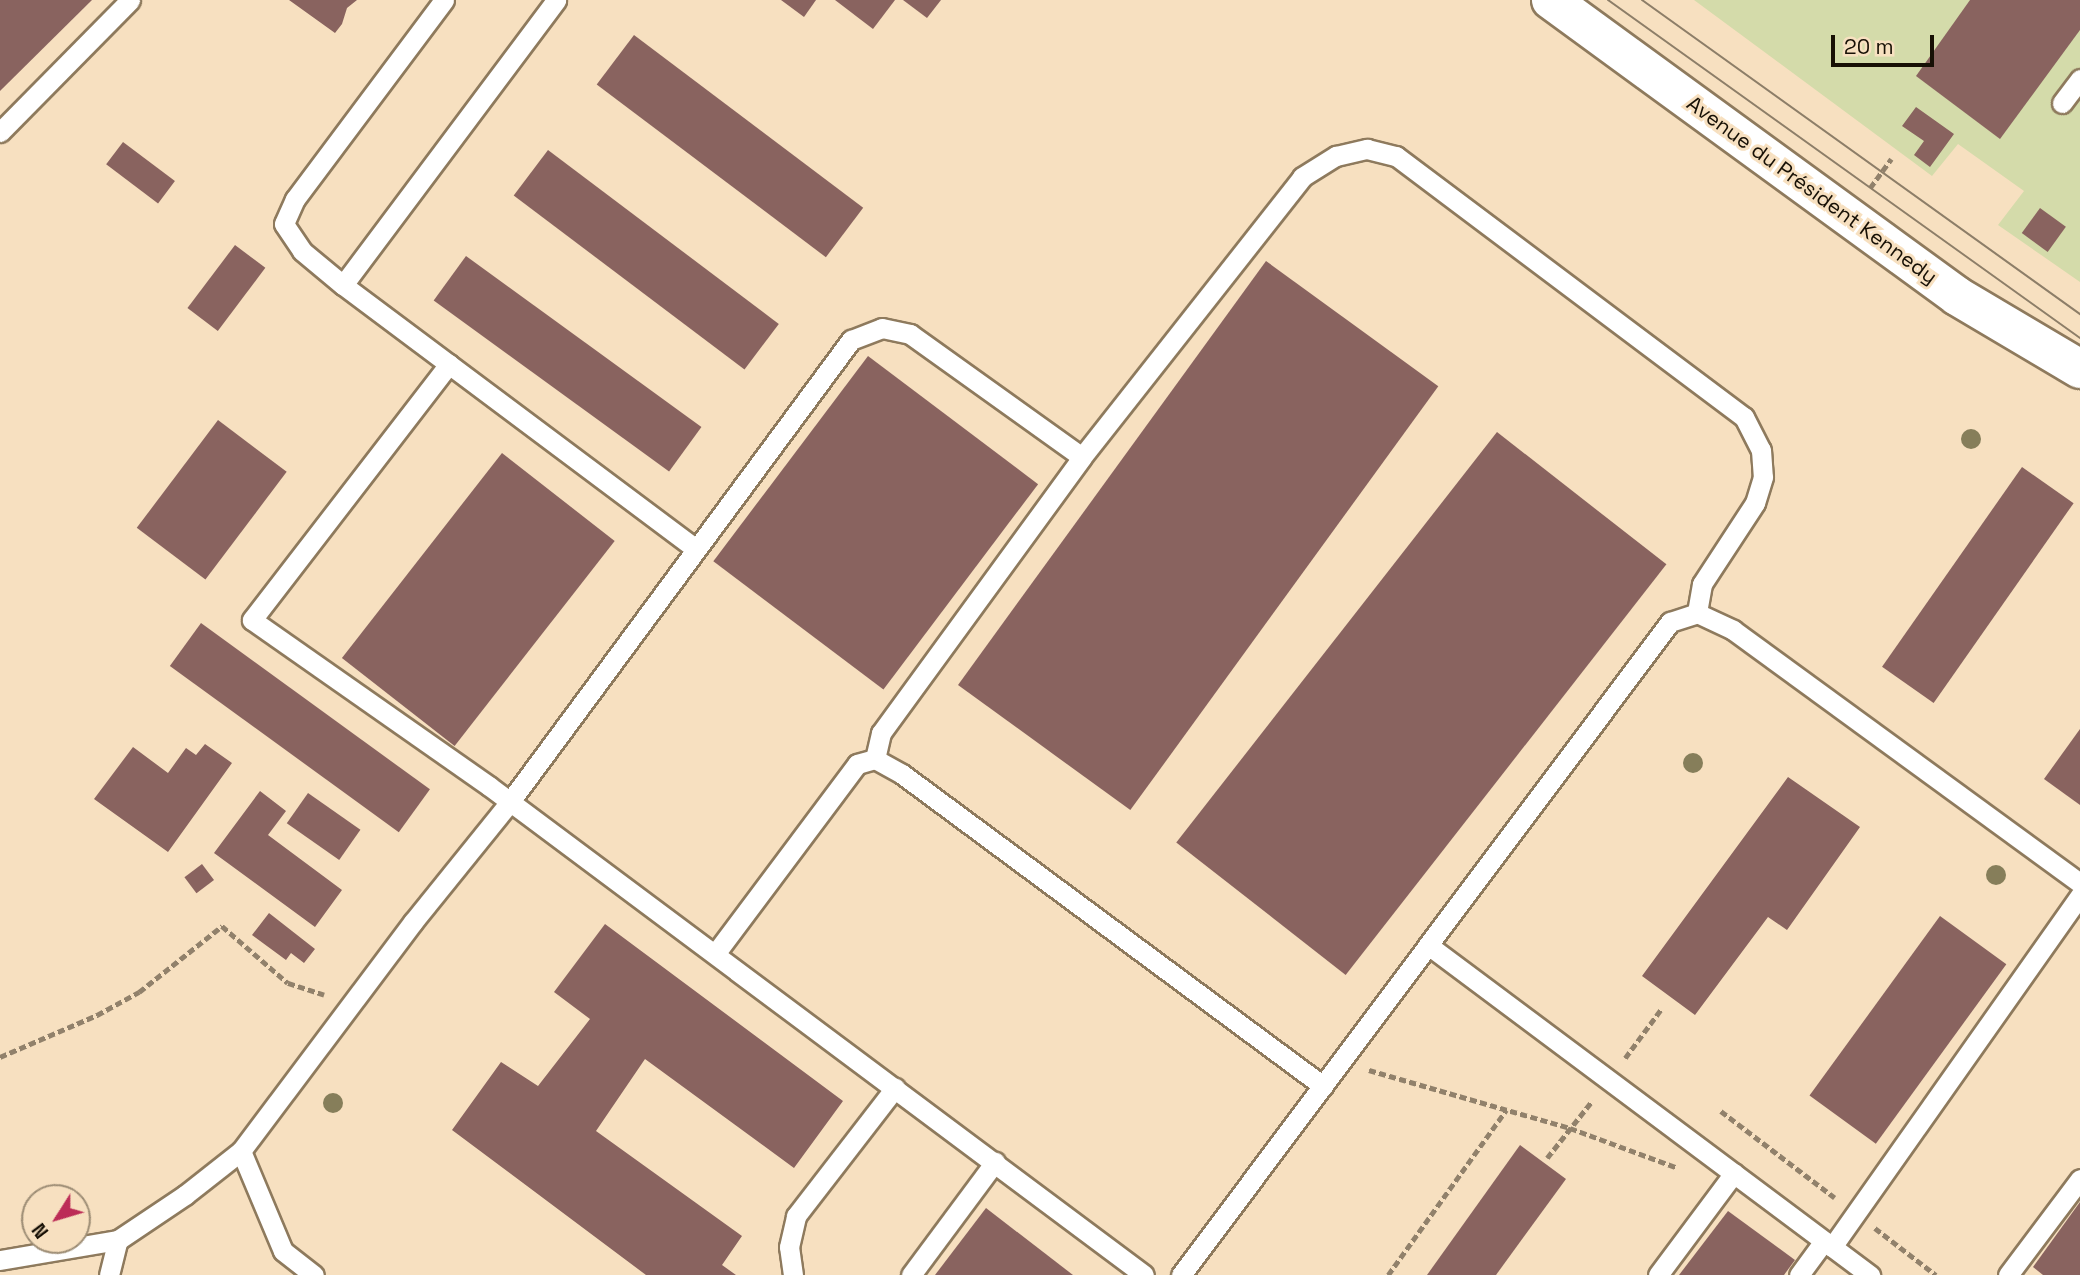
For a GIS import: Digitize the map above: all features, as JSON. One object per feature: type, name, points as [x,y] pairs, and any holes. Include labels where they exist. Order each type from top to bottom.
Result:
[{"type":"street","name":"Avenue du Président Kennedy","points":[[1551,0],[1957,296],[2080,369]]},
{"type":"lane","points":[[0,132],[130,0]]},
{"type":"lane","points":[[444,0],[295,199],[285,224],[302,251],[343,285],[695,548]]},
{"type":"lane","points":[[343,285],[556,0]]},
{"type":"lane","points":[[2062,103],[2080,79]]},
{"type":"lane","points":[[875,759],[881,733],[1082,457],[1302,177],[1336,156],[1367,149],[1396,156],[1744,417],[1761,450],[1763,477],[1755,503],[1702,584],[1697,613]]},
{"type":"lane","points":[[0,1260],[118,1240],[185,1195],[241,1151],[509,803],[851,340],[882,328],[910,334],[1082,457]]},
{"type":"lane","points":[[449,364],[252,620],[715,954],[1144,1275]]},
{"type":"lane","points":[[1181,1275],[1670,622],[1697,613],[1733,630],[2080,883]]},
{"type":"lane","points":[[715,954],[857,764],[875,759],[902,774],[1323,1086]]},
{"type":"lane","points":[[1798,1275],[1856,1214],[2080,896]]},
{"type":"lane","points":[[1428,945],[1870,1275]]},
{"type":"lane","points":[[793,1275],[789,1247],[796,1216],[895,1088]]},
{"type":"lane","points":[[241,1151],[282,1251],[314,1275]]},
{"type":"lane","points":[[911,1275],[995,1162]]},
{"type":"lane","points":[[1658,1275],[1734,1173]]},
{"type":"lane","points":[[2008,1275],[2080,1178]]},
{"type":"lane","points":[[108,1275],[118,1240]]},
{"type":"path","points":[[0,1057],[85,1021],[139,992],[222,926],[288,982],[351,1005]]},
{"type":"path","points":[[1342,1061],[1570,1128],[1689,1172],[1718,1195]]},
{"type":"path","points":[[1388,1275],[1506,1110]]},
{"type":"path","points":[[1721,1111],[1936,1275]]},
{"type":"green space","points":[[1694,0],[2080,0],[2080,282],[1998,225],[2024,191],[1958,144],[1932,176]]},
{"type":"building","points":[[0,0],[92,0],[0,91]]},
{"type":"building","points":[[289,0],[357,0],[347,8],[342,24],[335,33]]},
{"type":"building","points":[[781,0],[816,0],[804,17]]},
{"type":"building","points":[[835,0],[895,0],[873,29]]},
{"type":"building","points":[[903,0],[941,0],[927,18]]},
{"type":"building","points":[[1970,0],[2080,0],[2080,30],[2000,139],[1916,76]]},
{"type":"building","points":[[634,35],[863,208],[826,257],[597,85]]},
{"type":"building","points":[[1916,107],[1954,134],[1930,167],[1914,155],[1924,141],[1902,126]]},
{"type":"building","points":[[123,142],[175,181],[158,203],[106,164]]},
{"type":"building","points":[[548,150],[779,324],[745,369],[514,196]]},
{"type":"building","points":[[2040,208],[2066,227],[2048,252],[2022,233]]},
{"type":"building","points":[[235,245],[265,268],[218,331],[187,308]]},
{"type":"building","points":[[466,256],[701,427],[669,472],[434,300]]},
{"type":"building","points":[[1266,261],[1438,386],[1130,810],[958,685]]},
{"type":"building","points":[[868,356],[1038,484],[883,689],[713,561]]},
{"type":"building","points":[[218,420],[287,472],[205,580],[137,528]]},
{"type":"building","points":[[1497,432],[1666,564],[1346,975],[1176,843]]},
{"type":"building","points":[[502,453],[615,541],[455,746],[342,658]]},
{"type":"building","points":[[2022,467],[2074,503],[1934,703],[1882,667]]},
{"type":"building","points":[[201,623],[430,789],[399,832],[170,666]]},
{"type":"building","points":[[2080,729],[2080,805],[2044,779]]},
{"type":"building","points":[[205,744],[232,763],[168,852],[94,799],[133,747],[168,773],[186,748],[196,755]]},
{"type":"building","points":[[1788,777],[1860,827],[1787,930],[1768,917],[1695,1015],[1642,976]]},
{"type":"building","points":[[260,791],[286,811],[268,835],[342,890],[315,927],[214,853]]},
{"type":"building","points":[[308,793],[360,830],[339,860],[287,823]]},
{"type":"building","points":[[202,864],[214,880],[196,893],[184,877]]},
{"type":"building","points":[[269,913],[315,949],[304,963],[291,953],[286,960],[252,935]]},
{"type":"building","points":[[1940,916],[2006,964],[1876,1144],[1810,1096]]},
{"type":"building","points":[[605,924],[843,1101],[794,1168],[645,1059],[596,1131],[742,1236],[722,1265],[736,1275],[646,1275],[452,1130],[501,1062],[538,1086],[590,1019],[554,992]]},
{"type":"building","points":[[1520,1145],[1566,1179],[1496,1275],[1427,1275]]},
{"type":"building","points":[[2080,1202],[2080,1275],[2043,1275],[2033,1267]]},
{"type":"building","points":[[986,1208],[1073,1275],[935,1275]]},
{"type":"building","points":[[1728,1211],[1795,1260],[1784,1275],[1679,1275]]},
{"type":"tram line","points":[[1608,0],[2080,338]]},
{"type":"tram line","points":[[1642,0],[2080,314]]}]
